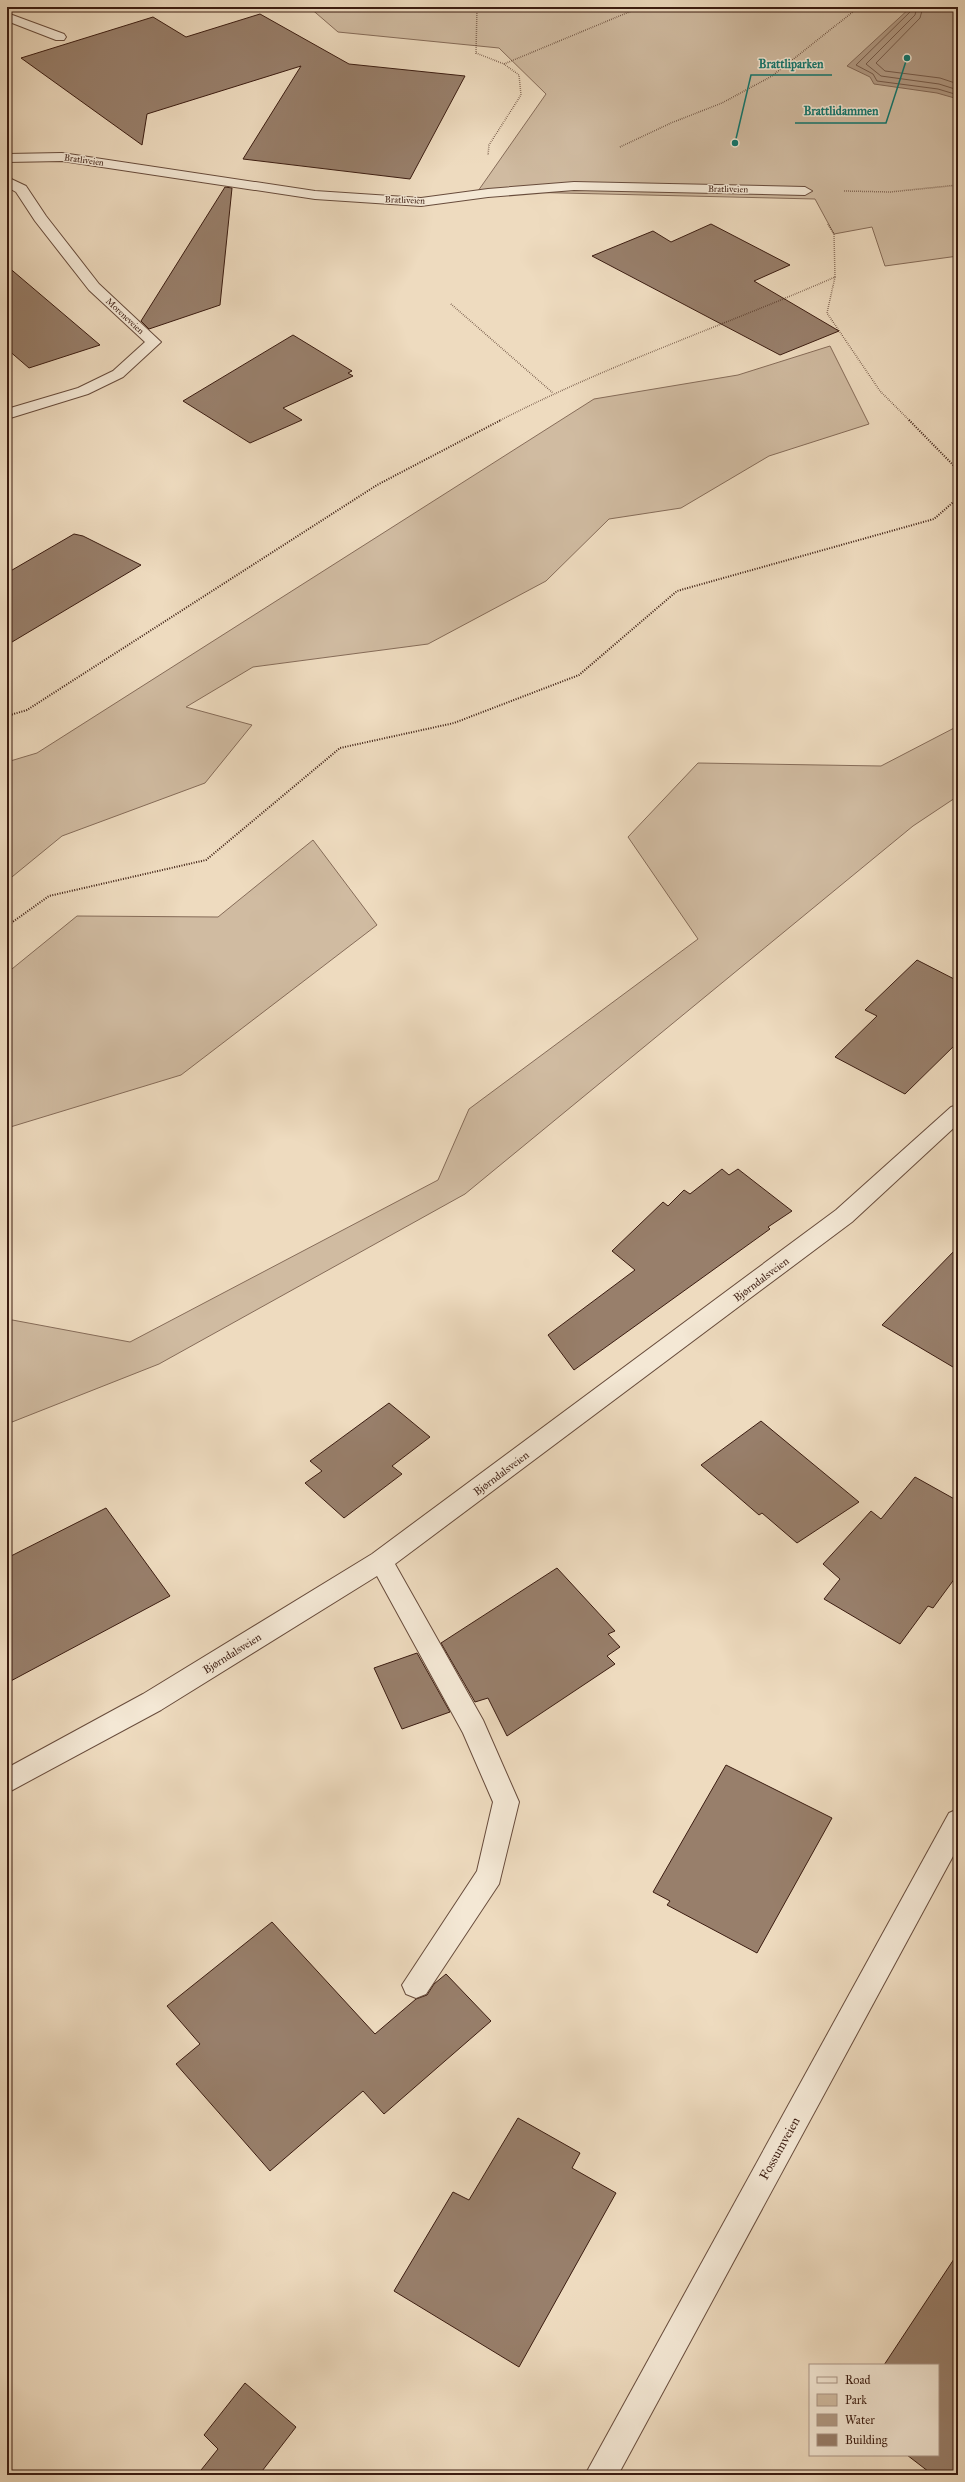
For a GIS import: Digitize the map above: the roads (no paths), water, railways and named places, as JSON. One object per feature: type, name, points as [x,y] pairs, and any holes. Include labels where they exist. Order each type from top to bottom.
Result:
[{"type":"street","points":[[7,17],[60,37]]},
{"type":"street","name":"Bratliveien","points":[[7,158],[62,157],[315,194],[413,202],[488,193],[574,186],[805,191]]},
{"type":"street","name":"Moreneveien","points":[[7,181],[21,189],[40,218],[94,287],[154,342],[118,374],[83,391],[7,414]]},
{"type":"street","name":"Bjørndalsveien","points":[[7,1781],[152,1702],[381,1561],[844,1216],[958,1112]]},
{"type":"street","points":[[381,1561],[474,1728],[506,1802],[489,1875],[416,1985]]},
{"type":"street","name":"Fossumveien","points":[[600,2475],[958,1821]]},
{"type":"water","points":[[911,7],[958,7],[958,99],[937,93],[874,84],[870,77],[847,66]]},
{"type":"place","name":"Brattlidammen","points":[[907,58]]},
{"type":"place","name":"Brattliparken","points":[[735,143]]}]
